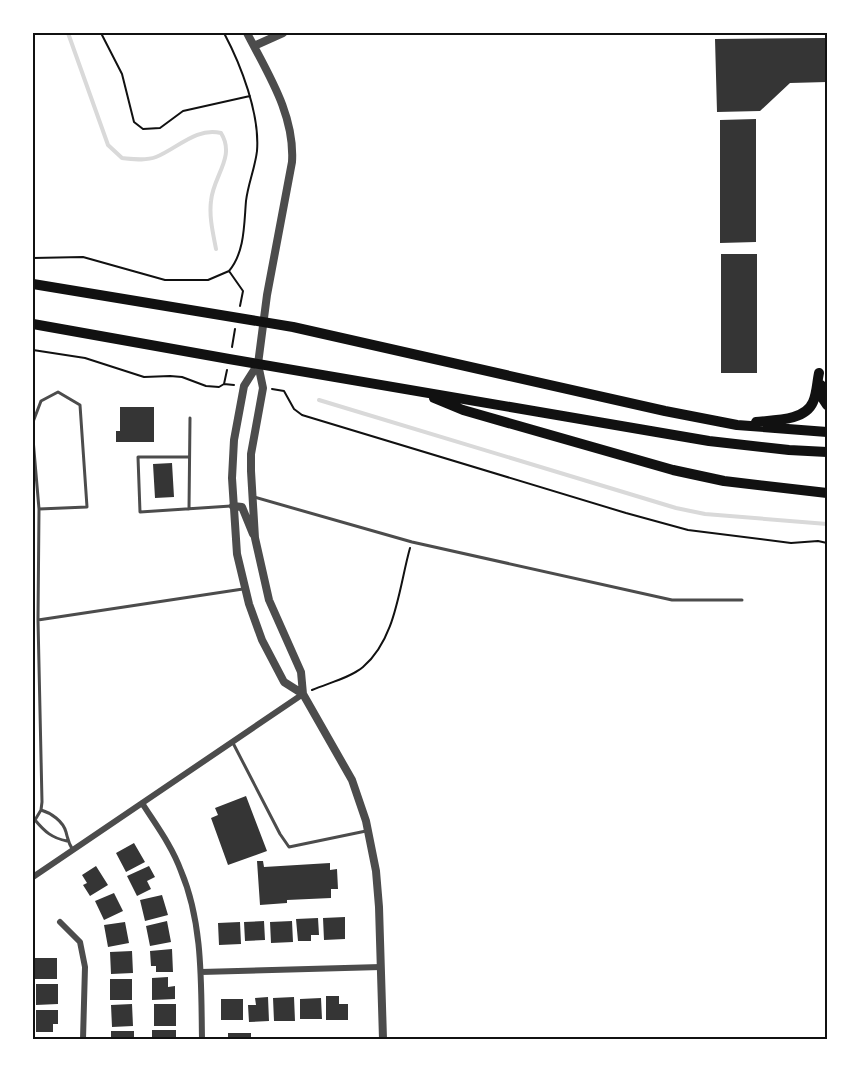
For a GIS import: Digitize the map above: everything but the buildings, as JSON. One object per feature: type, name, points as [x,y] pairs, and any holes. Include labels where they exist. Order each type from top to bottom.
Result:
[{"type":"highway","points":[[33,284],[264,322],[737,425],[827,432]]},
{"type":"highway","points":[[33,324],[709,441],[827,452]]},
{"type":"highway","points":[[737,425],[795,416],[805,412],[815,399],[819,373],[823,399],[827,405]]},
{"type":"highway","points":[[414,390],[463,410],[673,470],[724,481],[827,493]]},
{"type":"street","points":[[247,33],[285,109],[291,126],[293,146],[258,364],[263,388],[251,454],[255,538],[269,600],[301,672],[303,694],[352,780],[368,831],[376,871],[383,1039]]},
{"type":"street","points":[[254,46],[283,33]]},
{"type":"street","points":[[258,364],[244,386],[234,440],[233,506],[237,554],[245,588],[262,640],[284,682],[303,694]]},
{"type":"street","points":[[233,506],[242,507],[255,538]]},
{"type":"street","points":[[33,877],[303,694]]},
{"type":"street","points":[[142,803],[181,870],[190,897],[201,972],[202,1039]]},
{"type":"street","points":[[60,922],[80,942],[85,967],[83,1039]]},
{"type":"street","points":[[201,972],[381,967]]},
{"type":"lane","points":[[33,422],[41,401],[58,392],[81,405],[87,507],[39,509]]},
{"type":"lane","points":[[189,509],[190,418]]},
{"type":"lane","points":[[33,439],[39,509],[41,810],[35,820],[53,838],[67,841]]},
{"type":"lane","points":[[189,457],[138,456],[140,512],[233,506]]},
{"type":"lane","points":[[252,497],[411,542],[672,600],[742,600]]},
{"type":"lane","points":[[38,620],[245,588]]},
{"type":"lane","points":[[232,742],[289,847],[368,831]]},
{"type":"lane","points":[[41,810],[52,814],[66,830],[67,841],[73,850]]},
{"type":"path","points":[[101,33],[122,74],[134,122],[143,129],[160,128],[183,111],[250,96]]},
{"type":"path","points":[[33,258],[83,257],[165,280],[208,280],[230,271],[237,262],[242,244],[246,196],[257,149],[250,96],[243,72],[224,33]]},
{"type":"path","points":[[224,384],[243,291],[230,271]]},
{"type":"path","points":[[33,350],[85,358],[144,377],[182,377],[206,386],[219,387],[224,384],[244,386]]},
{"type":"path","points":[[263,388],[284,391],[294,409],[302,414],[626,513],[688,530],[791,543],[818,541],[827,543]]},
{"type":"path","points":[[303,694],[362,668],[379,649],[393,620],[411,542]]},
{"type":"waterway","points":[[68,33],[108,145],[122,158],[152,158],[203,133],[221,133],[225,142],[225,158],[213,192],[211,207],[216,249]]},
{"type":"waterway","points":[[319,400],[676,508],[705,514],[827,524]]}]
